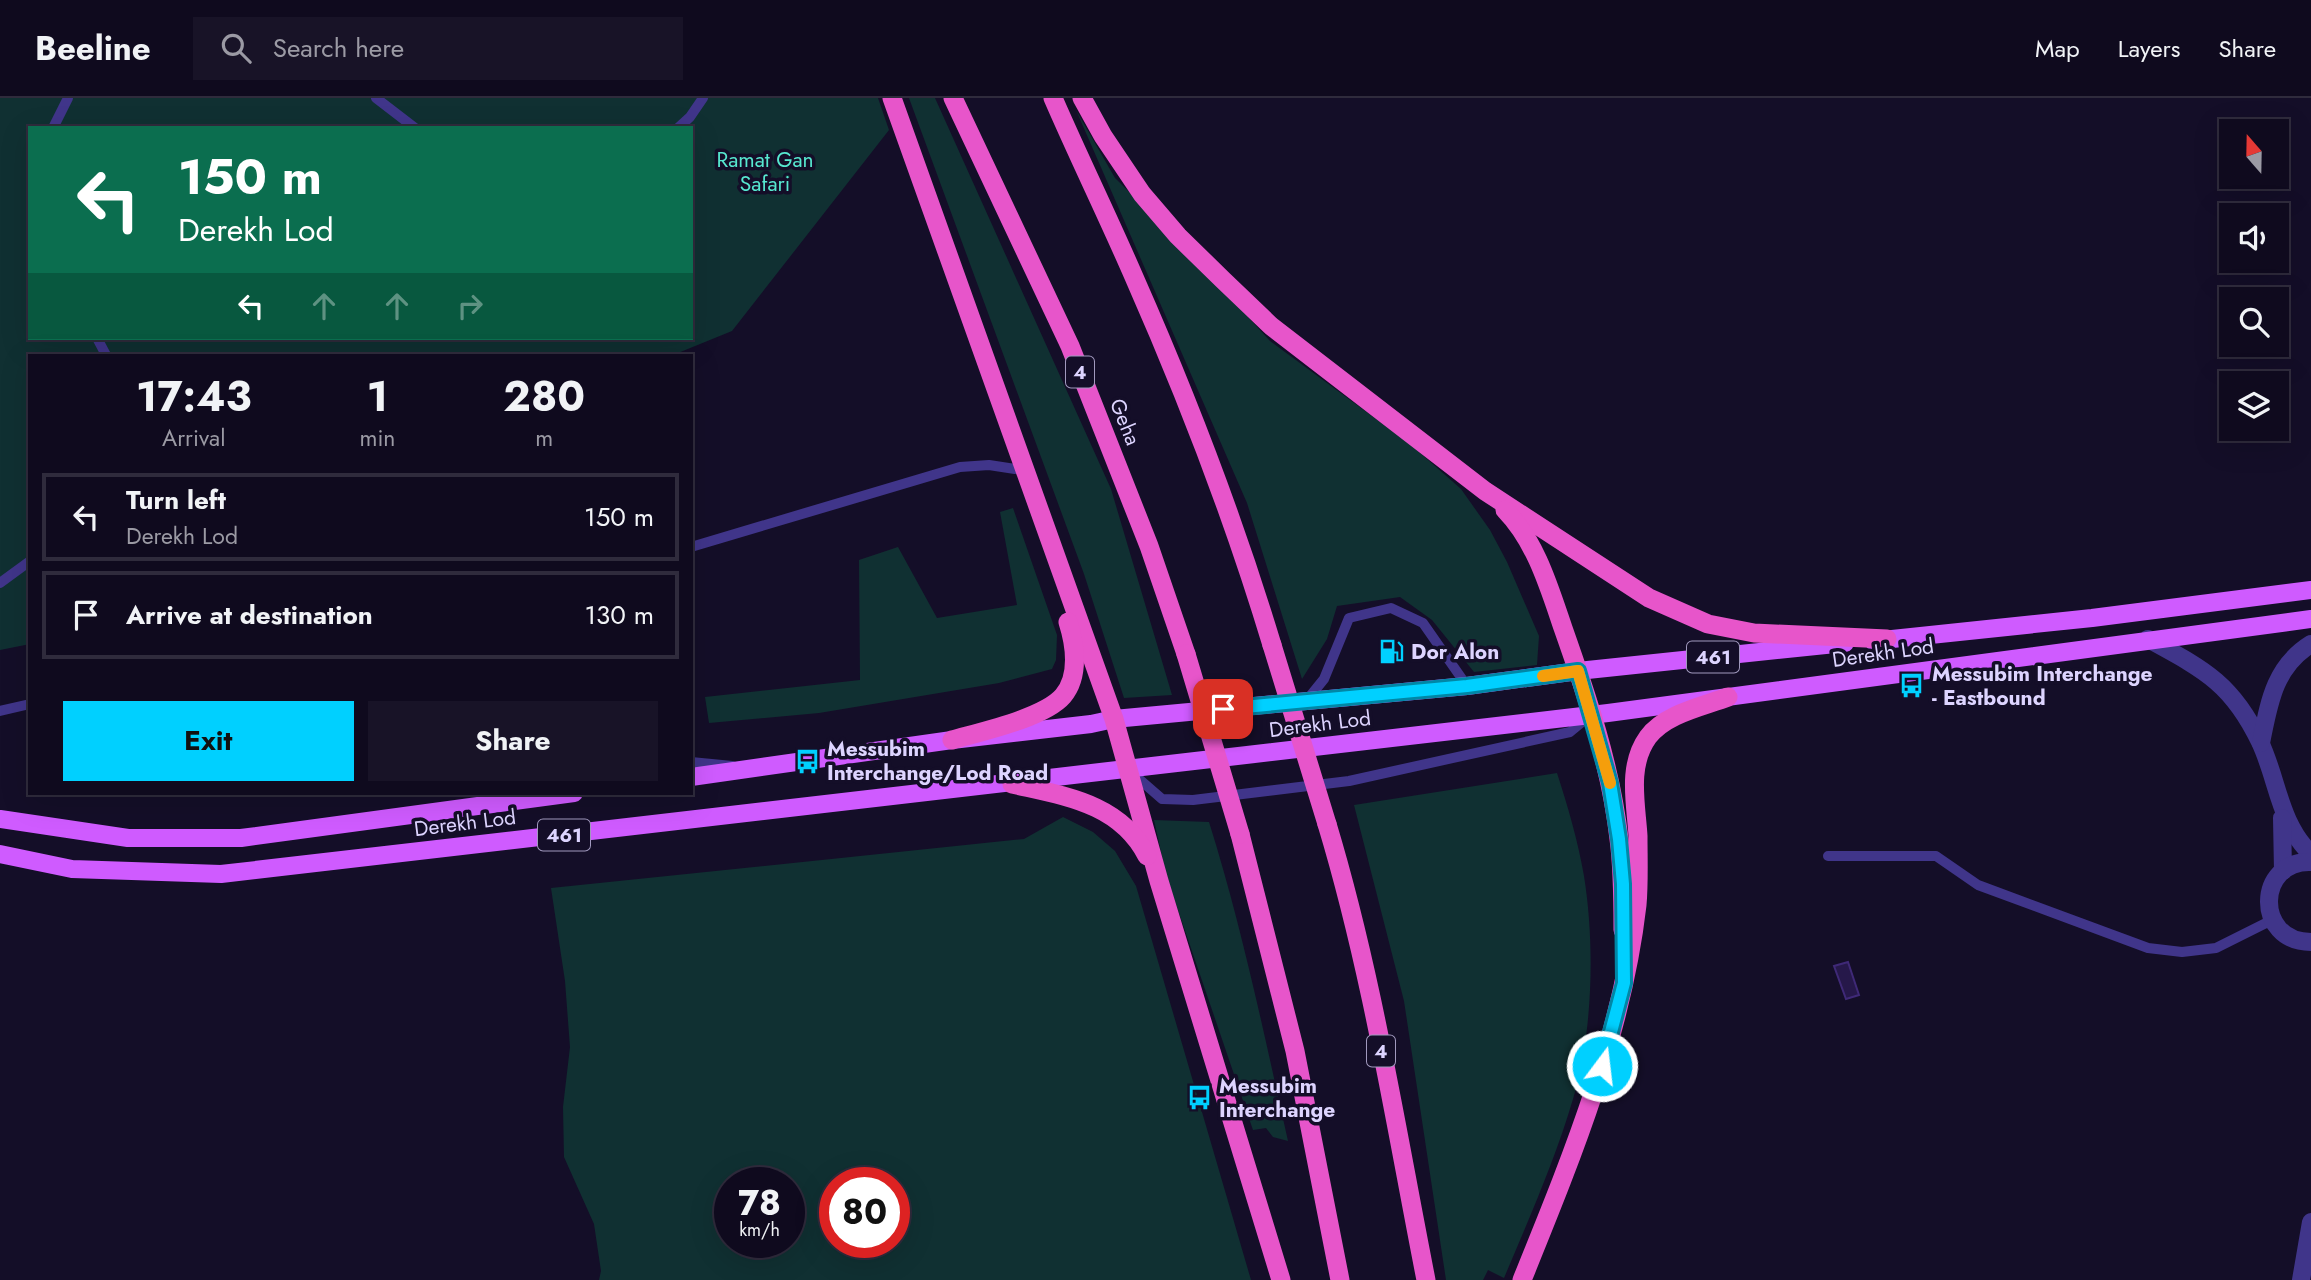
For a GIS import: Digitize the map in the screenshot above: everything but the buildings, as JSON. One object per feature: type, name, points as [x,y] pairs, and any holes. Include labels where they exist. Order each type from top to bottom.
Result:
[{"type":"highway","points":[[892,98],[1114,719],[1159,881],[1281,1280]]},
{"type":"highway","name":"Geha","points":[[953,98],[1070,346],[1149,546],[1186,654],[1240,834],[1295,1051],[1340,1280]]},
{"type":"highway","name":"4","points":[[1053,98],[1135,277],[1212,466],[1232,519],[1272,645],[1341,872],[1370,1000],[1426,1280]]},
{"type":"highway","points":[[1082,98],[1103,136],[1142,194],[1178,236],[1223,280],[1271,326],[1485,491],[1649,598],[1707,624],[1754,633],[1887,639]]},
{"type":"highway","points":[[952,740],[1031,716],[1062,698],[1071,684],[1074,663],[1073,637],[1015,469],[989,371]]},
{"type":"highway","points":[[1485,491],[1508,513],[1531,546],[1551,591],[1591,715],[1610,783],[1619,839],[1623,884],[1624,983]]},
{"type":"highway","points":[[1522,1280],[1579,1138],[1624,983],[1637,903],[1638,836],[1634,772],[1638,758],[1648,737],[1667,720],[1728,697]]},
{"type":"highway","points":[[1012,784],[1084,801],[1112,815],[1142,846],[1159,881]]},
{"type":"main road","name":"Derekh Lod","points":[[693,777],[1114,719],[1467,686],[1578,671],[2092,618],[2311,590]]},
{"type":"main road","name":"Derekh Lod","points":[[0,854],[72,869],[221,874],[1591,715],[2311,618]]},
{"type":"main road","name":"Derekh Lod","points":[[0,819],[128,838],[241,838],[559,795]]},
{"type":"street","points":[[2148,639],[2199,666],[2230,693],[2261,743],[2281,807],[2295,835],[2311,854]]},
{"type":"street","points":[[2261,743],[2272,692],[2294,655],[2311,644]]},
{"type":"street","points":[[2281,807],[2284,830],[2283,871]]},
{"type":"street","points":[[2311,862],[2294,864],[2283,871],[2274,881],[2268,907],[2272,920],[2280,931],[2311,956]]},
{"type":"street","points":[[2292,939],[2311,942]]},
{"type":"street","points":[[2301,1280],[2311,1222]]},
{"type":"lane","points":[[54,126],[68,98]]},
{"type":"lane","points":[[376,98],[412,126]]},
{"type":"lane","points":[[680,126],[691,117],[703,98]]},
{"type":"lane","points":[[693,546],[960,467],[989,465],[1015,469]]},
{"type":"lane","points":[[0,583],[28,562]]},
{"type":"lane","points":[[1306,701],[1324,679],[1349,618],[1391,608],[1423,623],[1467,686]]},
{"type":"lane","points":[[0,711],[28,704]]},
{"type":"lane","points":[[1129,770],[1162,799],[1193,800],[1349,781],[1570,732],[1591,715]]},
{"type":"lane","points":[[693,762],[756,768]]},
{"type":"lane","points":[[1828,856],[1936,856],[1978,886],[2148,948],[2182,952],[2216,948],[2272,920]]},
{"type":"green space","name":"Ramat Gan Safari","points":[[0,98],[878,98],[889,130],[732,331],[675,354],[28,354],[28,644],[0,650]]},
{"type":"green space","points":[[909,98],[935,98],[1111,489],[1172,695],[1124,698],[1084,574]]},
{"type":"green space","points":[[1076,110],[1115,178],[1174,236],[1270,341],[1410,444],[1461,489],[1490,530],[1507,562],[1539,636],[1537,665],[1474,672],[1432,620],[1400,597],[1337,606],[1327,639],[1302,679],[1247,503]]},
{"type":"green space","points":[[1013,508],[1057,635],[1056,660],[1052,669],[999,683],[819,713],[709,723],[705,697],[860,680],[859,560],[898,547],[937,618],[1017,605],[1000,512]]},
{"type":"green space","points":[[1557,773],[1582,863],[1588,902],[1590,988],[1580,1073],[1550,1167],[1504,1278],[1488,1270],[1483,1280],[1446,1280],[1404,1001],[1354,805]]},
{"type":"green space","points":[[1063,817],[1093,832],[1115,851],[1136,886],[1251,1280],[599,1280],[601,1271],[594,1224],[564,1157],[563,1107],[570,1047],[565,981],[551,888],[1024,839]]},
{"type":"green space","points":[[1154,820],[1209,822],[1242,941],[1288,1141],[1273,1137],[1266,1128],[1253,1130],[1166,875]]},
{"type":"slow traffic","points":[[1543,676],[1578,671],[1610,783]]},
{"type":"place","name":"Dor Alon","points":[[1391,652]]},
{"type":"place","name":"Messubim Interchange - Eastbound","points":[[1912,686]]},
{"type":"place","name":"Messubim Interchange/Lod Road","points":[[807,761]]},
{"type":"place","name":"Messubim Interchange","points":[[1199,1098]]},
{"type":"route","points":[[1223,709],[1467,686],[1578,671],[1610,783],[1623,884],[1624,983],[1602,1066]]}]
